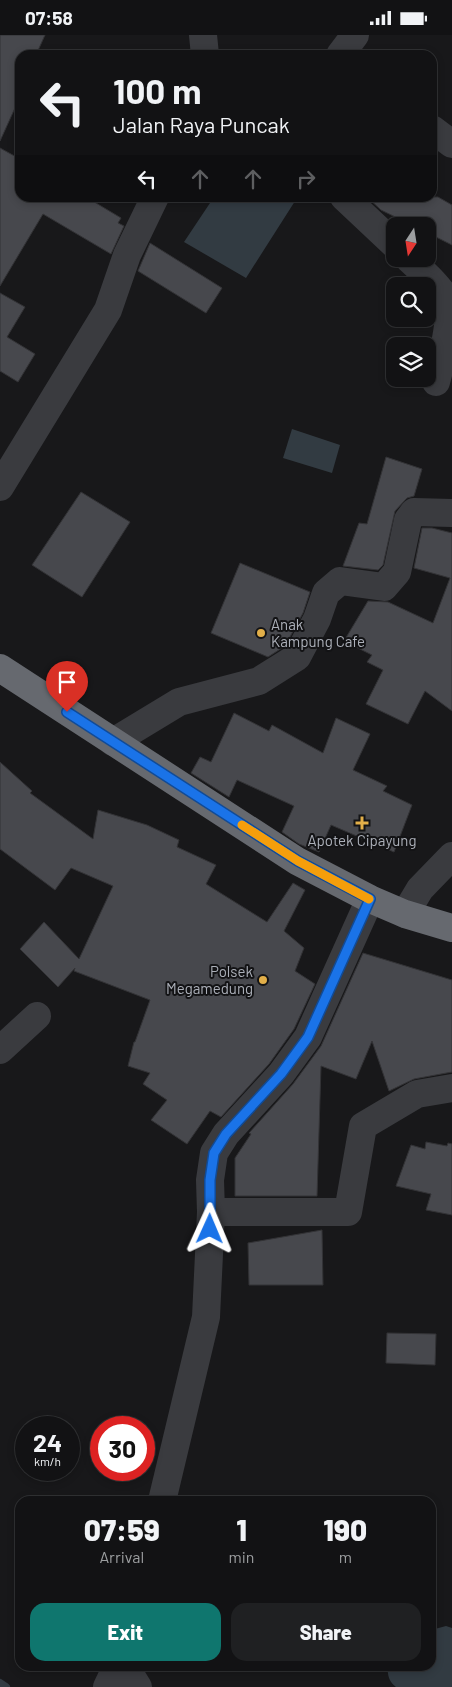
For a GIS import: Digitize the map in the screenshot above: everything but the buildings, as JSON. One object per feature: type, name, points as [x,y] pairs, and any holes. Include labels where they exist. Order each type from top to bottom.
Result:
[{"type":"highway","points":[[2,672],[298,861],[370,899],[405,914],[452,928]]},
{"type":"street","points":[[203,35],[204,50]]},
{"type":"street","points":[[344,50],[355,35]]},
{"type":"street","points":[[437,133],[452,144]]},
{"type":"street","points":[[0,487],[108,310],[127,255],[153,202]]},
{"type":"street","points":[[349,202],[386,237]]},
{"type":"street","points":[[417,267],[438,288],[449,304],[450,327],[436,382]]},
{"type":"street","points":[[112,742],[178,702],[259,681],[297,657],[317,619],[326,593],[340,581],[384,587],[397,572],[408,520],[414,512],[452,513]]},
{"type":"street","points":[[405,914],[420,889],[452,856]]},
{"type":"street","points":[[163,1496],[206,1317],[210,1180],[214,1153],[226,1134],[281,1074],[308,1037],[370,899]]},
{"type":"street","points":[[0,1050],[37,1015]]},
{"type":"street","points":[[210,1212],[348,1212],[363,1126],[417,1094],[452,1088]]},
{"type":"street","points":[[107,1687],[114,1671]]},
{"type":"street","points":[[128,1671],[138,1687]]},
{"type":"shaded area","points":[[211,202],[294,202],[246,278],[184,242]]},
{"type":"shaded area","points":[[292,429],[340,445],[332,473],[283,458]]},
{"type":"shaded area","points":[[446,1626],[452,1628],[452,1687],[396,1687],[389,1678],[388,1671],[436,1671],[436,1629]]},
{"type":"waterway","points":[[0,1683],[6,1687]]},
{"type":"slow traffic","points":[[242,825],[298,861],[369,899]]},
{"type":"place","name":"Anak Kampung Cafe","points":[[261,633]]},
{"type":"place","name":"Apotek Cipayung","points":[[362,823]]},
{"type":"place","name":"Polsek Megamedung","points":[[263,980]]},
{"type":"route","points":[[67,712],[298,861],[370,899],[308,1037],[281,1074],[226,1134],[214,1153],[210,1180],[210,1229]]}]
